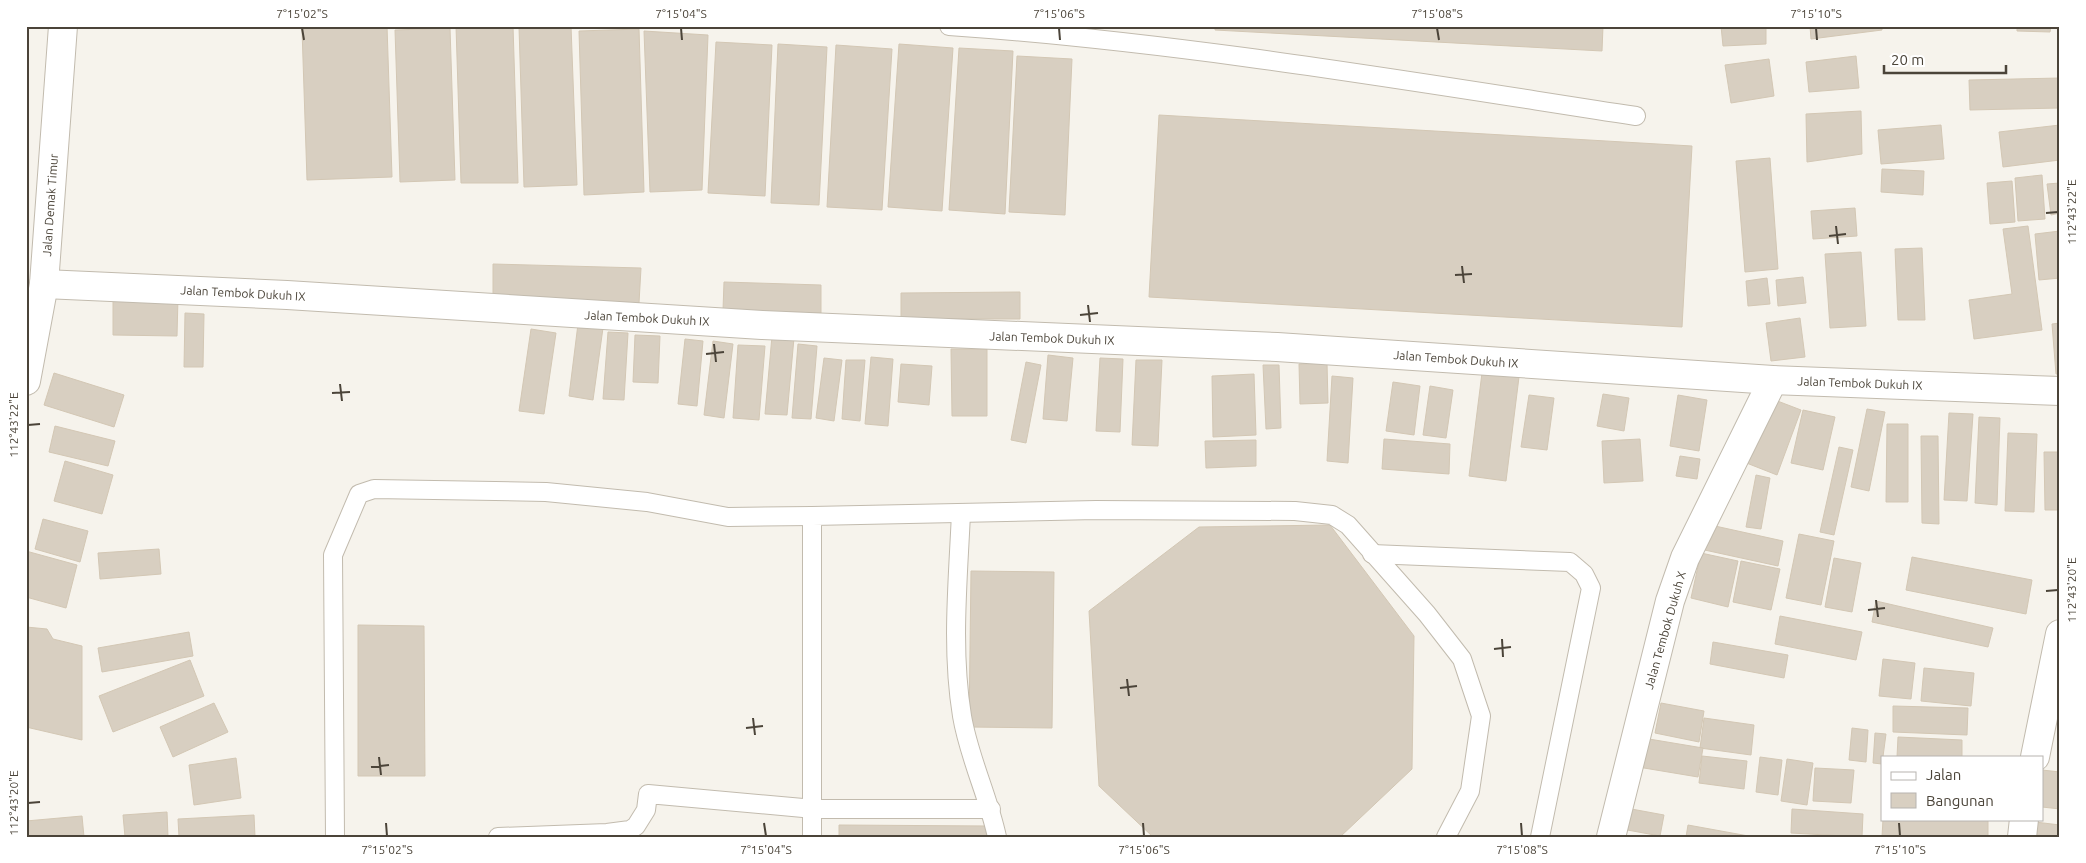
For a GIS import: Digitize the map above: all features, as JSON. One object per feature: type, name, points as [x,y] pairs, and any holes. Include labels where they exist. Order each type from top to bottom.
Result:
[{"type":"street","name":"Jalan Demak Timur","points":[[26,382],[44,284],[63,26]]},
{"type":"street","name":"Jalan Tembok Dukuh IX","points":[[44,284],[287,295],[781,326],[1277,347],[1773,380],[2060,391]]},
{"type":"street","name":"Jalan Tembok Dukuh X","points":[[1611,837],[1670,601],[1685,558],[1773,380]]},
{"type":"street","points":[[2035,756],[2060,634]]},
{"type":"street","points":[[2022,837],[2024,820]]},
{"type":"lane","points":[[949,26],[1063,34],[1225,54],[1636,116]]},
{"type":"lane","points":[[335,837],[333,555],[359,494],[374,489],[546,492],[647,502],[728,518],[1096,510],[1295,511],[1332,514],[1348,525],[1427,614],[1462,659],[1481,716],[1470,791],[1446,837]]},
{"type":"lane","points":[[961,513],[955,668],[971,760],[991,809],[997,837]]},
{"type":"lane","points":[[812,516],[814,809],[812,837]]},
{"type":"lane","points":[[1372,554],[1570,562],[1584,574],[1591,588],[1540,837]]},
{"type":"lane","points":[[498,837],[607,833],[630,830],[636,826],[646,810],[648,794],[814,809],[991,809]]},
{"type":"building","points":[[387,26],[392,177],[307,180],[302,29]]},
{"type":"building","points":[[456,26],[513,26],[518,183],[461,183]]},
{"type":"building","points":[[571,26],[577,185],[524,187],[519,27]]},
{"type":"building","points":[[1215,26],[1603,26],[1602,51],[1215,30]]},
{"type":"building","points":[[1721,26],[1766,26],[1766,44],[1723,46]]},
{"type":"building","points":[[1810,26],[1882,26],[1882,30],[1811,39]]},
{"type":"building","points":[[2017,26],[2051,26],[2050,32],[2017,31]]},
{"type":"building","points":[[450,28],[455,180],[400,182],[395,30]]},
{"type":"building","points":[[639,29],[644,192],[584,195],[579,31]]},
{"type":"building","points":[[644,31],[708,35],[702,190],[650,192]]},
{"type":"building","points":[[716,42],[772,45],[765,196],[708,193]]},
{"type":"building","points":[[778,44],[827,47],[819,205],[771,203]]},
{"type":"building","points":[[899,44],[953,48],[942,211],[888,207]]},
{"type":"building","points":[[836,45],[892,49],[882,210],[827,207]]},
{"type":"building","points":[[959,48],[1013,51],[1005,214],[949,210]]},
{"type":"building","points":[[1017,56],[1072,59],[1065,215],[1009,212]]},
{"type":"building","points":[[1856,56],[1859,88],[1809,92],[1806,62]]},
{"type":"building","points":[[1769,59],[1774,96],[1731,103],[1725,65]]},
{"type":"building","points":[[2060,78],[2060,108],[1970,110],[1969,80]]},
{"type":"building","points":[[1861,111],[1862,154],[1807,162],[1806,114]]},
{"type":"building","points":[[1159,115],[1692,146],[1682,327],[1149,297]]},
{"type":"building","points":[[1941,125],[1944,159],[1881,164],[1878,130]]},
{"type":"building","points":[[2060,125],[2060,160],[2003,167],[1999,132]]},
{"type":"building","points":[[1770,158],[1778,269],[1745,272],[1736,161]]},
{"type":"building","points":[[1882,169],[1924,171],[1923,195],[1881,192]]},
{"type":"building","points":[[2042,175],[2045,219],[2018,221],[2015,178]]},
{"type":"building","points":[[2012,181],[2015,222],[1990,224],[1987,183]]},
{"type":"building","points":[[2060,183],[2060,213],[2051,215],[2047,184]]},
{"type":"building","points":[[1855,208],[1857,236],[1813,239],[1811,211]]},
{"type":"building","points":[[2028,226],[2042,330],[1974,339],[1969,300],[2012,294],[2003,229]]},
{"type":"building","points":[[2060,231],[2060,278],[2039,280],[2035,234]]},
{"type":"building","points":[[1922,248],[1925,320],[1898,320],[1895,249]]},
{"type":"building","points":[[1861,252],[1866,326],[1830,328],[1825,254]]},
{"type":"building","points":[[493,264],[641,268],[639,303],[493,299]]},
{"type":"building","points":[[1803,277],[1806,303],[1778,306],[1776,280]]},
{"type":"building","points":[[1767,278],[1770,304],[1748,306],[1746,281]]},
{"type":"building","points":[[724,282],[821,285],[821,313],[723,310]]},
{"type":"building","points":[[1020,292],[1020,319],[901,319],[901,293]]},
{"type":"building","points":[[113,297],[178,297],[177,336],[113,335]]},
{"type":"building","points":[[185,313],[204,314],[203,367],[184,367]]},
{"type":"building","points":[[1800,318],[1805,357],[1771,361],[1766,323]]},
{"type":"building","points":[[2060,323],[2060,374],[2056,374],[2052,324]]},
{"type":"building","points":[[578,324],[603,328],[593,400],[569,396]]},
{"type":"building","points":[[531,329],[556,333],[544,414],[519,411]]},
{"type":"building","points":[[608,332],[628,333],[624,400],[603,399]]},
{"type":"building","points":[[635,335],[660,336],[658,383],[633,382]]},
{"type":"building","points":[[772,336],[794,338],[787,415],[765,414]]},
{"type":"building","points":[[685,339],[703,341],[697,406],[678,404]]},
{"type":"building","points":[[713,341],[733,344],[724,418],[704,415]]},
{"type":"building","points":[[798,344],[817,346],[811,419],[792,418]]},
{"type":"building","points":[[738,345],[765,346],[759,420],[733,418]]},
{"type":"building","points":[[951,349],[987,349],[987,416],[952,416]]},
{"type":"building","points":[[1048,355],[1073,358],[1067,421],[1043,419]]},
{"type":"building","points":[[871,357],[893,359],[888,426],[865,424]]},
{"type":"building","points":[[824,358],[842,360],[834,421],[816,418]]},
{"type":"building","points":[[1100,358],[1123,359],[1120,432],[1096,431]]},
{"type":"building","points":[[846,360],[865,360],[860,421],[842,419]]},
{"type":"building","points":[[1136,360],[1162,360],[1158,446],[1132,445]]},
{"type":"building","points":[[1026,362],[1041,365],[1026,443],[1011,440]]},
{"type":"building","points":[[1327,363],[1328,403],[1300,404],[1299,364]]},
{"type":"building","points":[[901,364],[932,366],[929,405],[898,402]]},
{"type":"building","points":[[1263,365],[1279,365],[1281,428],[1266,429]]},
{"type":"building","points":[[54,373],[124,395],[114,427],[44,405]]},
{"type":"building","points":[[1482,373],[1519,377],[1506,481],[1469,476]]},
{"type":"building","points":[[1254,374],[1256,435],[1213,437],[1212,376]]},
{"type":"building","points":[[1332,376],[1353,378],[1348,463],[1327,461]]},
{"type":"building","points":[[1393,382],[1420,386],[1414,435],[1386,431]]},
{"type":"building","points":[[1430,386],[1453,390],[1446,438],[1423,435]]},
{"type":"building","points":[[1603,394],[1629,398],[1624,431],[1597,426]]},
{"type":"building","points":[[1529,395],[1554,398],[1547,450],[1521,447]]},
{"type":"building","points":[[1678,395],[1707,400],[1699,451],[1670,446]]},
{"type":"building","points":[[1767,397],[1801,410],[1777,475],[1744,462]]},
{"type":"building","points":[[1867,409],[1885,412],[1869,491],[1851,487]]},
{"type":"building","points":[[1803,410],[1835,417],[1823,470],[1791,463]]},
{"type":"building","points":[[1949,413],[1973,414],[1967,501],[1944,500]]},
{"type":"building","points":[[1979,417],[2000,418],[1997,505],[1975,503]]},
{"type":"building","points":[[1887,424],[1908,424],[1908,502],[1886,502]]},
{"type":"building","points":[[55,426],[115,441],[108,466],[49,452]]},
{"type":"building","points":[[2008,433],[2037,434],[2034,512],[2005,511]]},
{"type":"building","points":[[1921,436],[1938,436],[1939,524],[1922,523]]},
{"type":"building","points":[[1384,439],[1450,444],[1449,474],[1382,469]]},
{"type":"building","points":[[1640,439],[1643,481],[1604,483],[1602,441]]},
{"type":"building","points":[[1256,440],[1256,466],[1206,468],[1205,441]]},
{"type":"building","points":[[1839,447],[1853,450],[1834,535],[1820,532]]},
{"type":"building","points":[[2044,452],[2060,452],[2060,510],[2045,510]]},
{"type":"building","points":[[1680,456],[1700,459],[1697,479],[1676,476]]},
{"type":"building","points":[[65,461],[113,475],[102,514],[54,501]]},
{"type":"building","points":[[1756,475],[1770,478],[1761,529],[1746,527]]},
{"type":"building","points":[[43,519],[88,531],[80,562],[35,549]]},
{"type":"building","points":[[1706,524],[1783,541],[1778,566],[1700,549]]},
{"type":"building","points":[[1330,525],[1414,636],[1412,769],[1340,837],[1153,837],[1099,786],[1089,611],[1199,527]]},
{"type":"building","points":[[1799,534],[1834,541],[1821,605],[1786,598]]},
{"type":"building","points":[[159,549],[161,574],[100,579],[98,553]]},
{"type":"building","points":[[26,551],[77,565],[66,608],[26,597]]},
{"type":"building","points":[[1701,553],[1738,561],[1728,607],[1691,598]]},
{"type":"building","points":[[1912,557],[2032,580],[2026,614],[1906,590]]},
{"type":"building","points":[[1834,558],[1861,563],[1852,612],[1825,607]]},
{"type":"building","points":[[1741,561],[1780,569],[1771,610],[1733,602]]},
{"type":"building","points":[[971,571],[1054,572],[1052,728],[969,727]]},
{"type":"building","points":[[1876,601],[1993,628],[1988,647],[1872,622]]},
{"type":"building","points":[[1780,616],[1862,632],[1856,660],[1775,644]]},
{"type":"building","points":[[358,625],[424,626],[425,776],[358,776]]},
{"type":"building","points":[[26,627],[47,629],[53,639],[82,646],[82,740],[26,727]]},
{"type":"building","points":[[189,632],[193,656],[102,672],[98,648]]},
{"type":"building","points":[[1713,642],[1788,655],[1784,678],[1710,664]]},
{"type":"building","points":[[1883,659],[1915,663],[1911,699],[1879,696]]},
{"type":"building","points":[[190,660],[204,696],[113,732],[99,696]]},
{"type":"building","points":[[1924,668],[1974,673],[1971,706],[1921,701]]},
{"type":"building","points":[[214,703],[228,732],[173,757],[160,727]]},
{"type":"building","points":[[1661,703],[1704,711],[1699,742],[1655,733]]},
{"type":"building","points":[[1893,706],[1968,708],[1967,735],[1893,732]]},
{"type":"building","points":[[1704,718],[1754,725],[1751,755],[1700,748]]},
{"type":"building","points":[[1852,728],[1868,730],[1866,762],[1849,760]]},
{"type":"building","points":[[1875,733],[1886,734],[1881,764],[1873,763]]},
{"type":"building","points":[[1637,737],[1703,748],[1698,777],[1632,766]]},
{"type":"building","points":[[1898,737],[1962,740],[1962,756],[1897,756]]},
{"type":"building","points":[[1702,756],[1747,761],[1744,789],[1699,783]]},
{"type":"building","points":[[1760,757],[1782,760],[1778,795],[1756,792]]},
{"type":"building","points":[[236,758],[241,798],[194,805],[189,765]]},
{"type":"building","points":[[1787,759],[1813,763],[1807,805],[1781,801]]},
{"type":"building","points":[[1815,768],[1854,770],[1851,803],[1813,801]]},
{"type":"building","points":[[2044,770],[2060,772],[2060,809],[2044,807]]},
{"type":"building","points":[[1626,808],[1664,815],[1660,836],[1622,829]]},
{"type":"building","points":[[1792,809],[1863,814],[1862,837],[1791,833]]},
{"type":"building","points":[[167,812],[168,837],[125,837],[123,815]]},
{"type":"building","points":[[254,815],[255,837],[179,837],[178,819]]},
{"type":"building","points":[[82,816],[84,837],[26,837],[26,821]]},
{"type":"building","points":[[1883,820],[1988,820],[1988,837],[1882,837]]},
{"type":"building","points":[[2035,822],[2060,825],[2060,837],[2033,837]]},
{"type":"building","points":[[839,825],[988,826],[988,837],[839,837]]},
{"type":"building","points":[[1688,825],[1754,837],[1686,837]]}]
